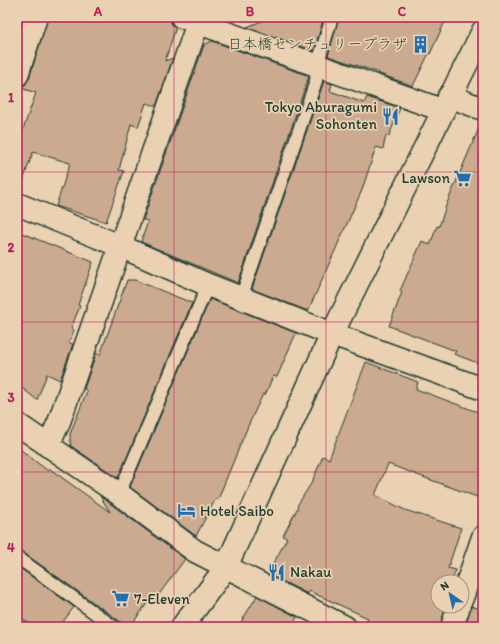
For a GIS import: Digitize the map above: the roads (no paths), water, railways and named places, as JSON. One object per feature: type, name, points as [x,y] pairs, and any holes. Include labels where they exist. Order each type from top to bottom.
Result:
[{"type":"street","points":[[17,75],[36,17]]},
{"type":"street","points":[[48,446],[59,422],[120,246],[193,19],[317,66],[446,103],[483,109]]},
{"type":"street","points":[[182,627],[226,567],[332,334],[483,31]]},
{"type":"street","points":[[17,204],[120,246],[208,285],[332,334],[483,389]]},
{"type":"street","points":[[17,424],[119,494],[195,551],[345,627]]},
{"type":"street","points":[[470,575],[483,537]]},
{"type":"street","points":[[452,627],[456,614]]},
{"type":"lane","points":[[241,298],[316,81],[317,66],[332,17]]},
{"type":"lane","points":[[119,494],[208,285]]},
{"type":"lane","points":[[17,557],[114,627]]},
{"type":"place","name":"日本橋センチュリープラザ","points":[[420,44]]},
{"type":"place","name":"Tokyo Aburagumi Sohonten","points":[[390,116]]},
{"type":"place","name":"Lawson","points":[[463,178]]},
{"type":"place","name":"Hotel Saibo","points":[[187,511]]},
{"type":"place","name":"Nakau","points":[[277,572]]},
{"type":"place","name":"7-Eleven","points":[[121,599]]}]
